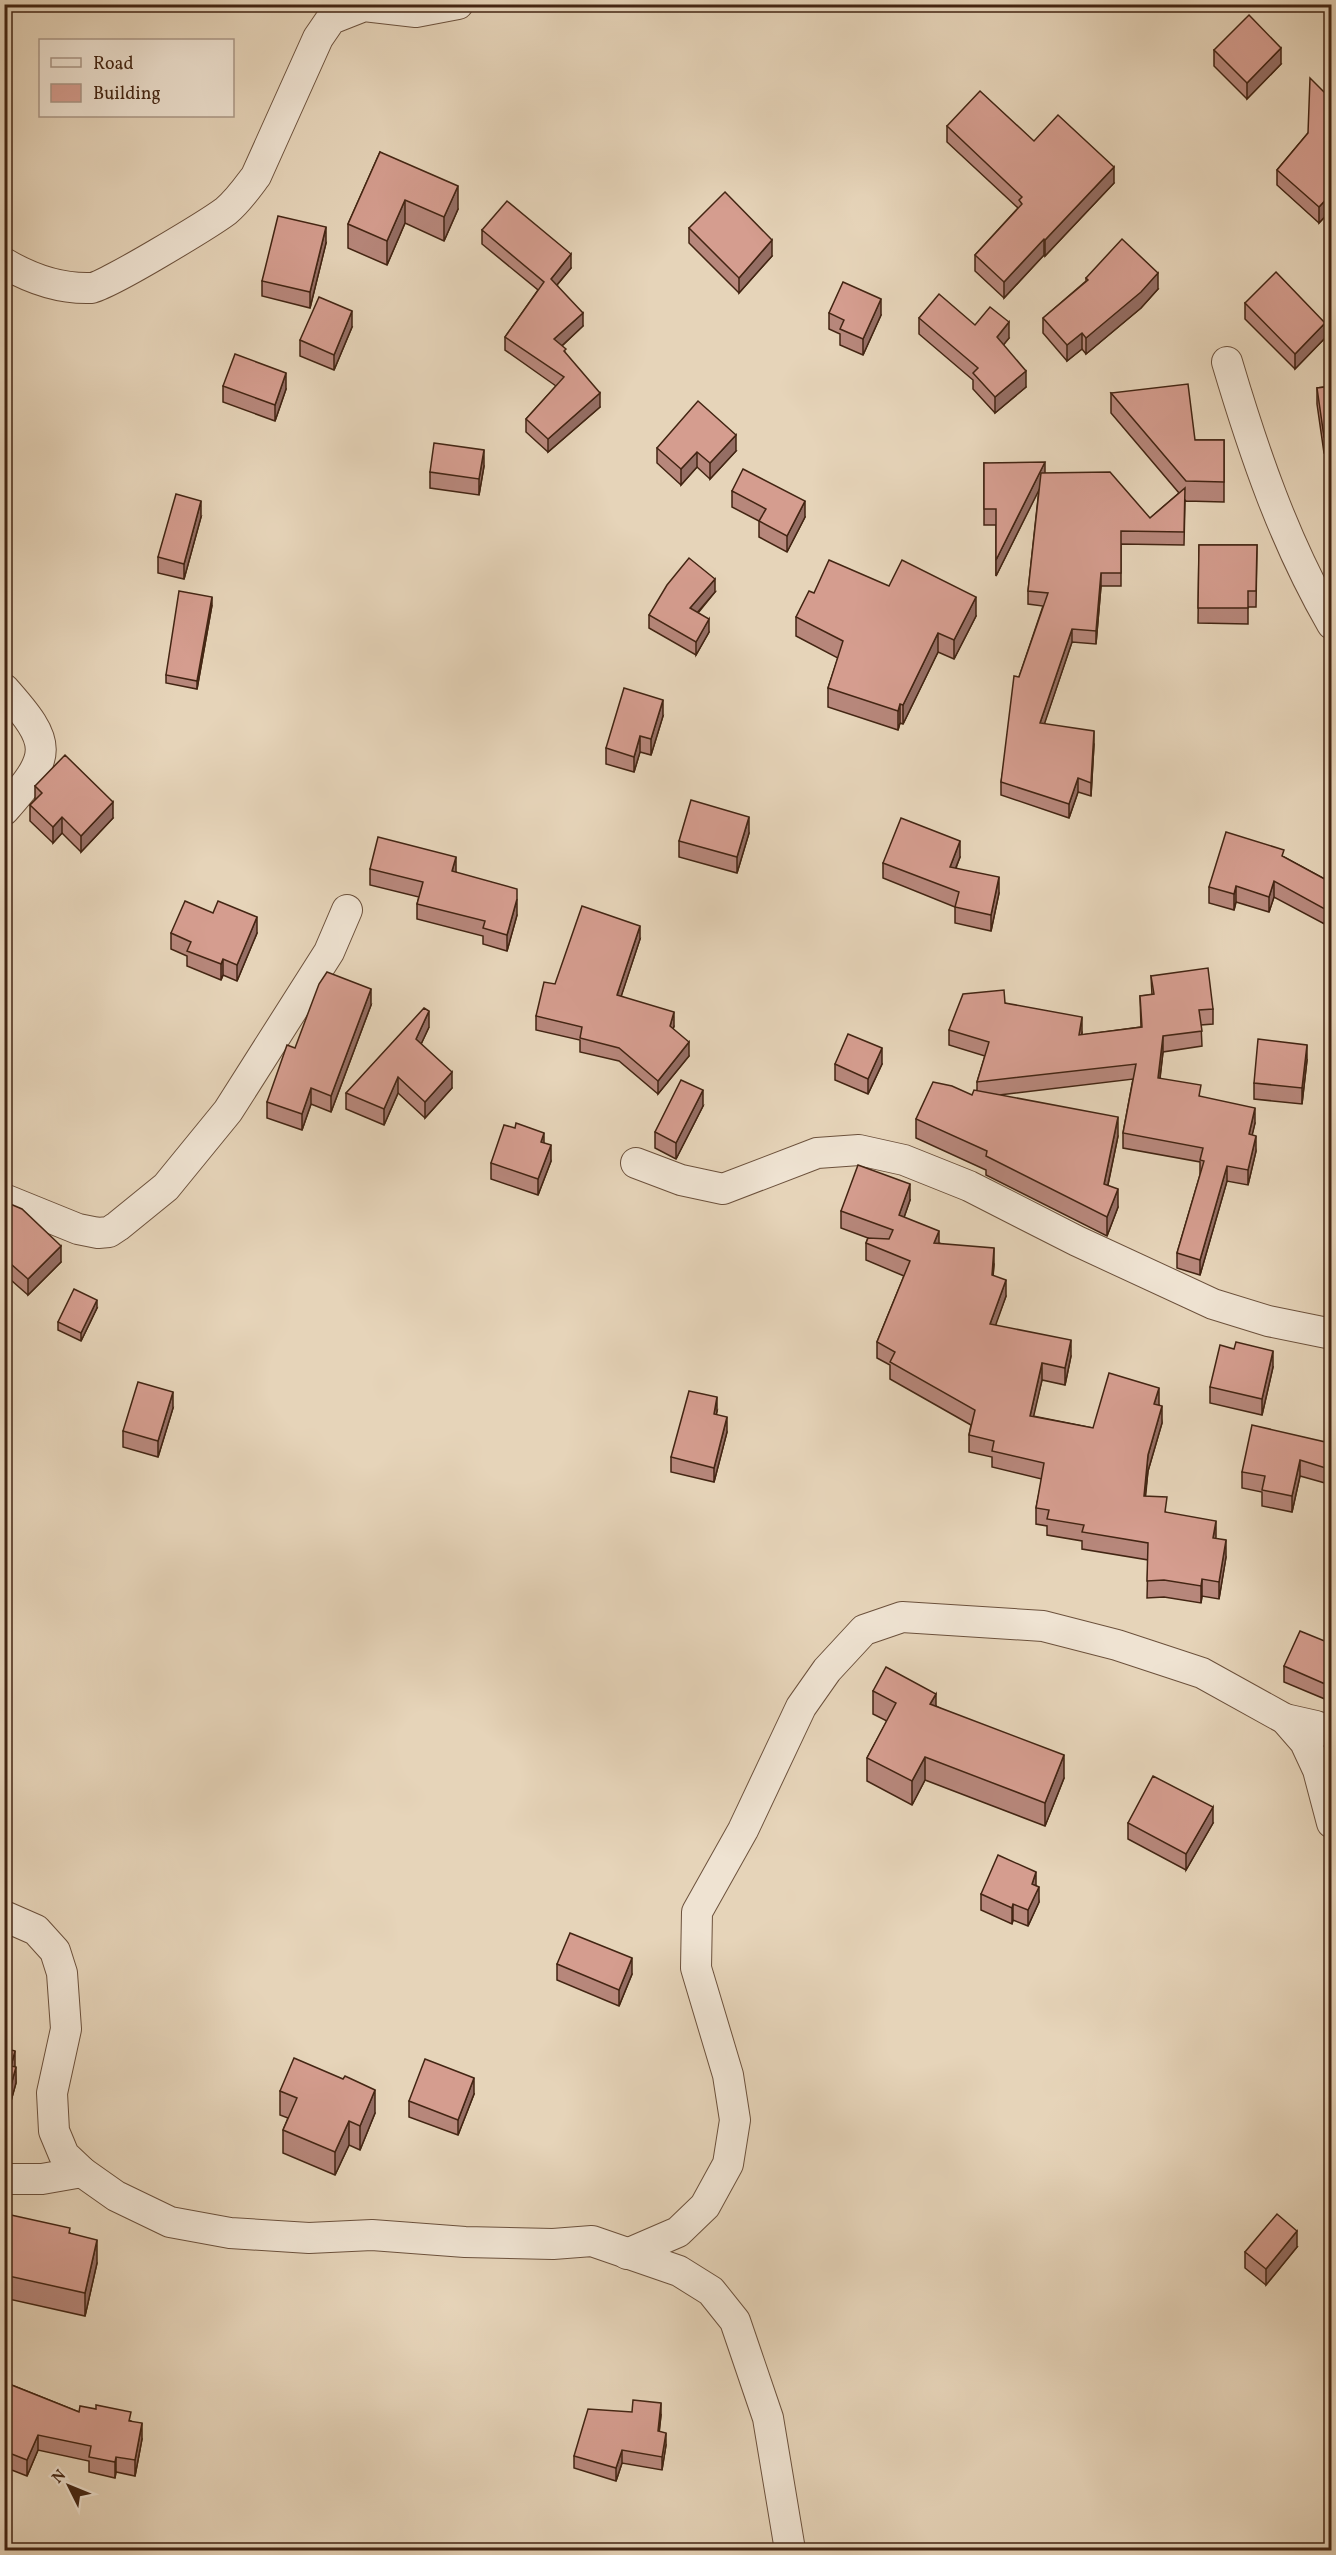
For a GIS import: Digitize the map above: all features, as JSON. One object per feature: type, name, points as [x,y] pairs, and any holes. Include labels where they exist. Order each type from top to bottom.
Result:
[{"type":"street","points":[[4,263],[29,278],[62,285],[93,288],[116,279],[225,211],[241,196],[256,176],[318,38],[331,19],[364,6],[416,12],[458,4]]},
{"type":"street","points":[[1227,362],[1269,494],[1302,573],[1332,624]]},
{"type":"street","points":[[4,689],[37,730],[42,749],[33,777],[4,810]]},
{"type":"street","points":[[4,1199],[78,1229],[98,1233],[109,1232],[118,1226],[166,1187],[228,1111],[328,952],[347,910]]},
{"type":"street","points":[[636,1163],[681,1180],[723,1189],[817,1154],[860,1150],[904,1160],[969,1186],[1077,1241],[1213,1304],[1268,1321],[1332,1334]]},
{"type":"street","points":[[627,2254],[678,2232],[705,2206],[728,2164],[735,2120],[728,2075],[696,1968],[697,1912],[743,1830],[801,1707],[827,1670],[864,1630],[902,1617],[1043,1626],[1117,1645],[1202,1673],[1285,1719],[1317,1726],[1332,1733]]},
{"type":"street","points":[[1285,1719],[1305,1742],[1318,1770],[1332,1823]]},
{"type":"street","points":[[4,1916],[36,1930],[55,1951],[62,1973],[66,2029],[52,2093],[54,2131],[64,2156],[116,2196],[170,2222],[230,2233],[309,2238],[372,2235],[509,2243],[592,2241],[679,2271],[711,2292],[735,2321],[768,2418],[790,2550]]},
{"type":"street","points":[[4,2179],[42,2179],[82,2172]]},
{"type":"building","points":[[1249,15],[1281,48],[1247,83],[1214,50]]},
{"type":"building","points":[[1310,78],[1332,100],[1332,193],[1319,207],[1277,170],[1308,133]]},
{"type":"building","points":[[980,91],[1034,141],[1058,115],[1114,167],[1004,282],[975,255],[1022,204],[1019,200],[1022,197],[947,126]]},
{"type":"building","points":[[380,152],[458,186],[444,217],[405,200],[387,241],[348,224]]},
{"type":"building","points":[[725,192],[772,240],[739,278],[689,228]]},
{"type":"building","points":[[507,201],[571,254],[551,279],[583,313],[554,339],[566,349],[564,351],[600,393],[548,439],[526,419],[564,377],[505,337],[544,282],[482,230]]},
{"type":"building","points":[[278,216],[326,227],[310,292],[262,281]]},
{"type":"building","points":[[1122,239],[1158,273],[1141,292],[1086,338],[1082,333],[1067,345],[1043,318],[1088,280],[1086,278]]},
{"type":"building","points":[[1276,272],[1325,323],[1295,354],[1245,303]]},
{"type":"building","points":[[843,282],[881,299],[863,339],[840,329],[844,320],[829,313]]},
{"type":"building","points":[[939,294],[975,325],[990,307],[1009,322],[997,337],[1026,371],[995,397],[973,373],[978,368],[919,318]]},
{"type":"building","points":[[319,297],[352,311],[334,355],[300,340]]},
{"type":"building","points":[[235,354],[286,373],[275,405],[223,386]]},
{"type":"building","points":[[1188,384],[1195,440],[1224,440],[1224,482],[1186,481],[1111,393]]},
{"type":"building","points":[[1332,386],[1332,436],[1324,437],[1317,388]]},
{"type":"building","points":[[698,401],[736,435],[710,463],[697,452],[681,469],[657,448]]},
{"type":"building","points":[[434,443],[484,450],[479,479],[430,472]]},
{"type":"building","points":[[1045,462],[996,560],[996,509],[984,509],[984,463]]},
{"type":"building","points":[[743,469],[805,501],[787,536],[759,521],[766,509],[732,491]]},
{"type":"building","points":[[1110,472],[1150,518],[1185,488],[1184,532],[1121,531],[1121,573],[1101,573],[1096,631],[1072,629],[1040,723],[1094,731],[1091,783],[1078,778],[1069,804],[1001,782],[1014,676],[1019,677],[1048,593],[1028,591],[1041,473]]},
{"type":"building","points":[[176,494],[201,501],[184,564],[158,557]]},
{"type":"building","points":[[1199,545],[1257,545],[1256,591],[1248,591],[1248,608],[1198,608]]},
{"type":"building","points":[[689,558],[715,579],[690,608],[709,619],[696,642],[649,615],[667,585]]},
{"type":"building","points":[[829,560],[889,586],[902,560],[976,597],[954,640],[938,633],[898,711],[828,688],[843,641],[796,617],[809,591],[814,593]]},
{"type":"building","points":[[179,591],[212,597],[197,681],[166,675]]},
{"type":"building","points":[[624,688],[663,700],[651,739],[640,736],[634,757],[606,748]]},
{"type":"building","points":[[65,755],[113,802],[81,836],[62,817],[53,827],[30,805],[42,793],[35,786]]},
{"type":"building","points":[[691,800],[749,817],[737,857],[679,841]]},
{"type":"building","points":[[901,818],[960,841],[950,867],[999,877],[991,915],[955,907],[959,892],[883,863]]},
{"type":"building","points":[[1226,832],[1284,850],[1282,856],[1332,883],[1332,913],[1274,881],[1269,897],[1236,886],[1234,894],[1209,887]]},
{"type":"building","points":[[378,837],[456,857],[452,871],[517,889],[517,899],[507,935],[483,928],[485,921],[417,904],[423,882],[370,869]]},
{"type":"building","points":[[185,901],[213,913],[218,901],[257,917],[237,965],[223,959],[221,964],[187,951],[191,942],[171,933]]},
{"type":"building","points":[[582,906],[640,926],[617,995],[674,1012],[670,1026],[689,1042],[658,1081],[619,1048],[580,1038],[582,1027],[536,1016],[544,982],[555,984]]},
{"type":"building","points":[[1208,968],[1213,1009],[1199,1010],[1202,1031],[1163,1036],[1158,1078],[1201,1085],[1199,1096],[1255,1108],[1249,1134],[1256,1136],[1248,1170],[1227,1166],[1200,1260],[1177,1253],[1204,1161],[1200,1160],[1203,1148],[1123,1133],[1136,1064],[977,1082],[989,1042],[949,1030],[963,994],[1004,990],[1005,1003],[1082,1017],[1079,1035],[1142,1027],[1140,996],[1154,994],[1151,976]]},
{"type":"building","points":[[327,972],[371,989],[331,1096],[311,1088],[302,1114],[267,1102],[287,1045],[295,1048],[319,984]]},
{"type":"building","points":[[424,1008],[429,1011],[416,1039],[452,1072],[425,1102],[398,1077],[384,1109],[346,1093]]},
{"type":"building","points":[[848,1034],[882,1048],[868,1079],[835,1064]]},
{"type":"building","points":[[1258,1039],[1307,1045],[1302,1088],[1254,1083]]},
{"type":"building","points":[[681,1080],[703,1090],[676,1143],[655,1132]]},
{"type":"building","points":[[933,1082],[952,1086],[972,1095],[974,1090],[1118,1117],[1104,1184],[1118,1189],[1107,1217],[986,1156],[987,1151],[916,1119]]},
{"type":"building","points":[[516,1123],[544,1133],[541,1142],[551,1145],[538,1179],[491,1163],[504,1125],[515,1128]]},
{"type":"building","points":[[858,1165],[910,1184],[899,1215],[939,1231],[934,1243],[994,1248],[992,1275],[1006,1280],[990,1324],[1071,1340],[1065,1368],[1042,1363],[1030,1416],[1093,1428],[1109,1373],[1159,1388],[1154,1404],[1162,1406],[1148,1455],[1144,1496],[1167,1497],[1165,1512],[1216,1521],[1213,1538],[1226,1540],[1219,1582],[1202,1579],[1201,1586],[1164,1580],[1147,1581],[1148,1543],[1082,1532],[1084,1525],[1047,1519],[1049,1510],[1036,1508],[1044,1463],[992,1451],[994,1441],[969,1435],[975,1410],[890,1362],[895,1352],[877,1342],[910,1261],[866,1243],[868,1238],[889,1239],[893,1230],[841,1211]]},
{"type":"building","points":[[8,1203],[22,1209],[61,1246],[28,1279],[4,1258],[4,1207]]},
{"type":"building","points":[[74,1289],[97,1300],[81,1333],[58,1322]]},
{"type":"building","points":[[1236,1342],[1273,1351],[1262,1399],[1210,1387],[1220,1345],[1234,1349]]},
{"type":"building","points":[[138,1382],[173,1392],[158,1441],[123,1431]]},
{"type":"building","points":[[689,1391],[717,1397],[714,1414],[727,1417],[714,1468],[671,1457]]},
{"type":"building","points":[[1252,1425],[1330,1443],[1332,1437],[1332,1470],[1300,1460],[1292,1496],[1262,1490],[1265,1476],[1242,1472]]},
{"type":"building","points":[[1300,1631],[1332,1644],[1332,1687],[1284,1666]]},
{"type":"building","points":[[886,1667],[936,1694],[930,1704],[1064,1755],[1045,1803],[925,1757],[912,1781],[867,1758],[896,1703],[873,1691]]},
{"type":"building","points":[[1153,1776],[1213,1807],[1186,1854],[1128,1823]]},
{"type":"building","points":[[998,1855],[1036,1872],[1032,1884],[1039,1887],[1028,1910],[1013,1904],[1012,1908],[981,1894]]},
{"type":"building","points":[[570,1933],[632,1958],[619,1990],[557,1964]]},
{"type":"building","points":[[4,2048],[15,2051],[11,2066],[16,2067],[6,2103],[4,2103]]},
{"type":"building","points":[[294,2058],[343,2079],[345,2076],[375,2090],[360,2126],[349,2121],[335,2152],[283,2130],[297,2098],[280,2091]]},
{"type":"building","points":[[425,2059],[474,2078],[458,2120],[409,2101]]},
{"type":"building","points":[[1277,2214],[1297,2231],[1266,2269],[1245,2252]]},
{"type":"building","points":[[11,2215],[70,2228],[69,2233],[97,2240],[85,2293],[4,2275],[7,2260],[4,2259],[4,2242]]},
{"type":"building","points":[[4,2382],[79,2412],[80,2406],[96,2409],[96,2405],[131,2412],[129,2421],[142,2423],[135,2460],[116,2457],[115,2462],[89,2457],[91,2446],[38,2435],[27,2460],[4,2451]]},
{"type":"building","points":[[633,2400],[661,2403],[658,2431],[666,2433],[662,2457],[622,2450],[616,2468],[574,2456],[588,2409],[632,2412]]}]
